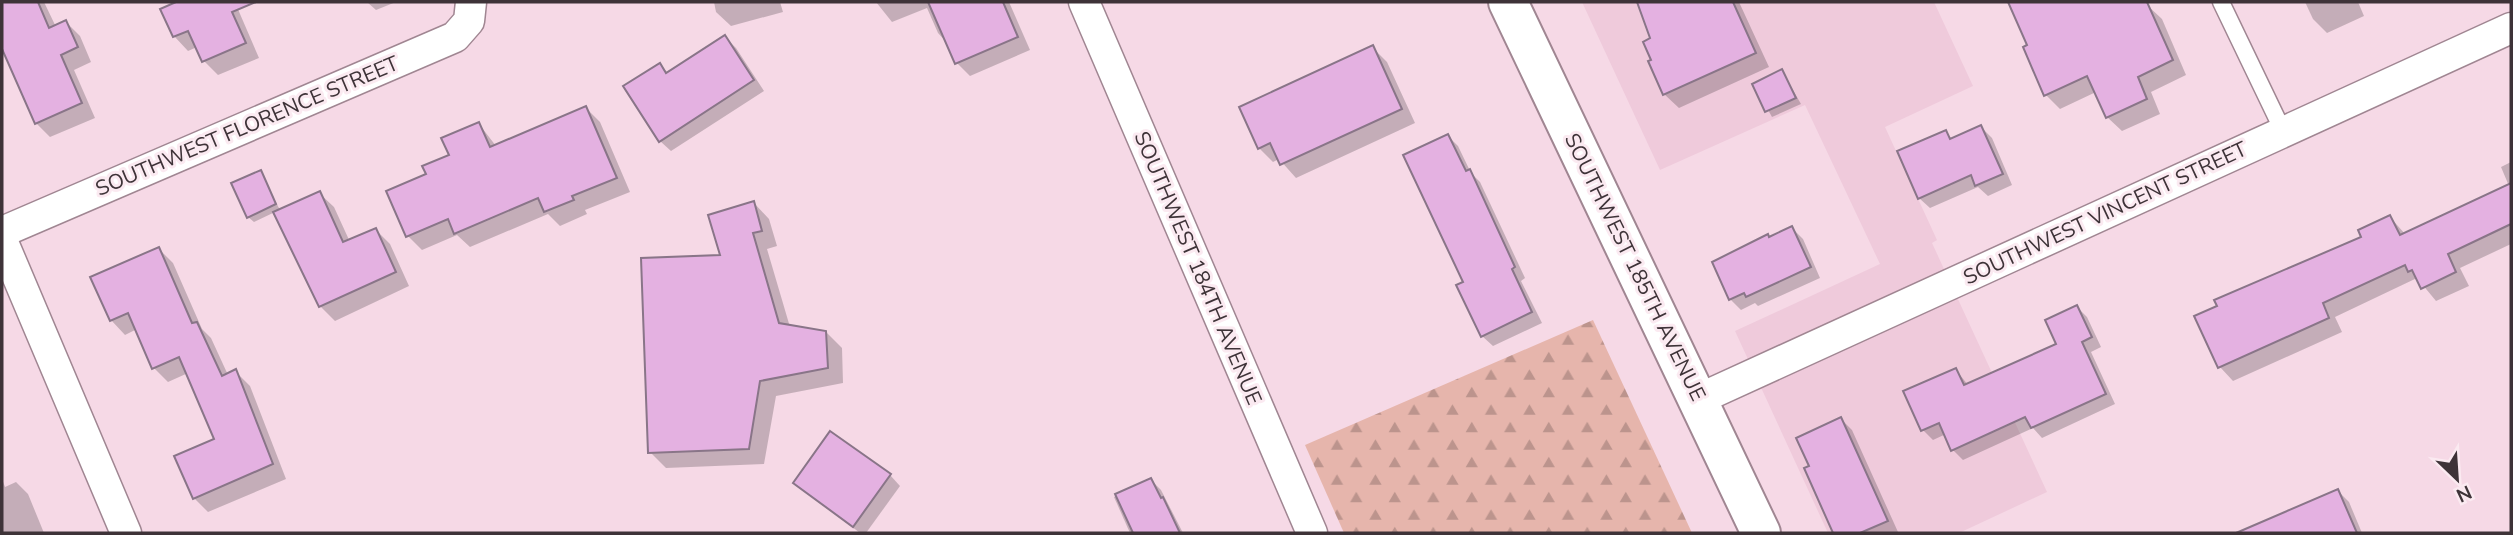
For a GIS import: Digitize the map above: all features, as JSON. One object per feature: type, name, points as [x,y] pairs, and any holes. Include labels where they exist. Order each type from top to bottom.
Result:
[{"type":"main road","name":"SOUTHWEST 185TH AVENUE","points":[[1508,2],[1761,533]]},
{"type":"street","name":"SOUTHWEST FLORENCE STREET","points":[[2,232],[455,37],[469,21],[471,2]]},
{"type":"street","name":"SOUTHWEST 184TH AVENUE","points":[[1084,2],[1312,533]]},
{"type":"street","name":"SOUTHWEST VINCENT STREET","points":[[1699,398],[2511,27]]},
{"type":"street","points":[[2,240],[126,533]]},
{"type":"lane","points":[[2221,2],[2283,131]]},
{"type":"shaded area","points":[[1582,2],[1934,2],[1973,86],[1885,127],[1937,240],[1932,243],[2047,492],[1959,533],[1828,533],[1735,331],[1880,264],[1805,105],[1660,170]]},
{"type":"green space","points":[[1593,320],[1692,533],[1344,533],[1305,445]]},
{"type":"building","points":[[2,2],[38,2],[49,28],[66,20],[78,47],[61,55],[82,103],[35,124],[2,49]]},
{"type":"building","points":[[176,2],[256,2],[232,12],[246,43],[202,62],[188,31],[173,37],[160,9]]},
{"type":"building","points":[[928,2],[1003,2],[1018,37],[955,64]]},
{"type":"building","points":[[1637,2],[1733,2],[1756,53],[1663,95],[1648,61],[1651,60],[1643,42],[1650,38]]},
{"type":"building","points":[[2008,2],[2147,2],[2173,60],[2138,77],[2147,99],[2106,118],[2087,76],[2044,96],[2023,47],[2027,45]]},
{"type":"building","points":[[725,35],[754,80],[659,142],[623,86],[660,63],[666,73]]},
{"type":"building","points":[[1373,45],[1402,109],[1280,165],[1270,143],[1258,149],[1239,107]]},
{"type":"building","points":[[1782,69],[1796,98],[1765,112],[1752,84]]},
{"type":"building","points":[[586,106],[617,178],[572,196],[574,200],[544,212],[538,198],[454,234],[448,219],[406,237],[386,191],[426,174],[422,166],[449,155],[441,138],[479,122],[490,147]]},
{"type":"building","points":[[1981,125],[2003,174],[1975,186],[1971,175],[1918,199],[1897,151],[1946,130],[1950,139]]},
{"type":"building","points":[[1448,134],[1466,171],[1470,169],[1515,267],[1512,269],[1532,312],[1481,337],[1456,285],[1463,282],[1403,155]]},
{"type":"building","points":[[261,170],[276,204],[247,218],[231,183]]},
{"type":"building","points":[[2511,183],[2511,224],[2448,254],[2456,272],[2421,289],[2412,270],[2408,272],[2405,265],[2323,303],[2329,318],[2218,368],[2194,316],[2217,306],[2214,300],[2361,237],[2358,230],[2390,215],[2400,235]]},
{"type":"building","points":[[320,191],[343,242],[376,228],[396,272],[319,307],[273,212]]},
{"type":"building","points":[[754,201],[762,231],[753,233],[779,323],[826,331],[828,368],[760,381],[749,449],[648,453],[641,258],[720,255],[708,215]]},
{"type":"building","points":[[1792,226],[1811,267],[1746,297],[1744,293],[1729,300],[1712,262],[1768,234],[1769,237]]},
{"type":"building","points":[[159,247],[192,323],[197,322],[222,376],[236,369],[273,464],[193,499],[174,456],[214,439],[179,357],[152,369],[128,313],[110,321],[90,277]]},
{"type":"building","points":[[2077,305],[2092,337],[2082,342],[2106,394],[2031,428],[2025,417],[1951,451],[1939,423],[1921,431],[1903,391],[1956,368],[1964,385],[2056,344],[2045,320]]},
{"type":"building","points":[[1841,417],[1888,521],[1860,533],[1833,533],[1804,468],[1809,466],[1796,438]]},
{"type":"building","points":[[830,431],[891,474],[853,527],[793,483]]},
{"type":"building","points":[[1151,478],[1180,533],[1133,533],[1115,494]]},
{"type":"building","points":[[2338,489],[2357,533],[2236,533]]}]
